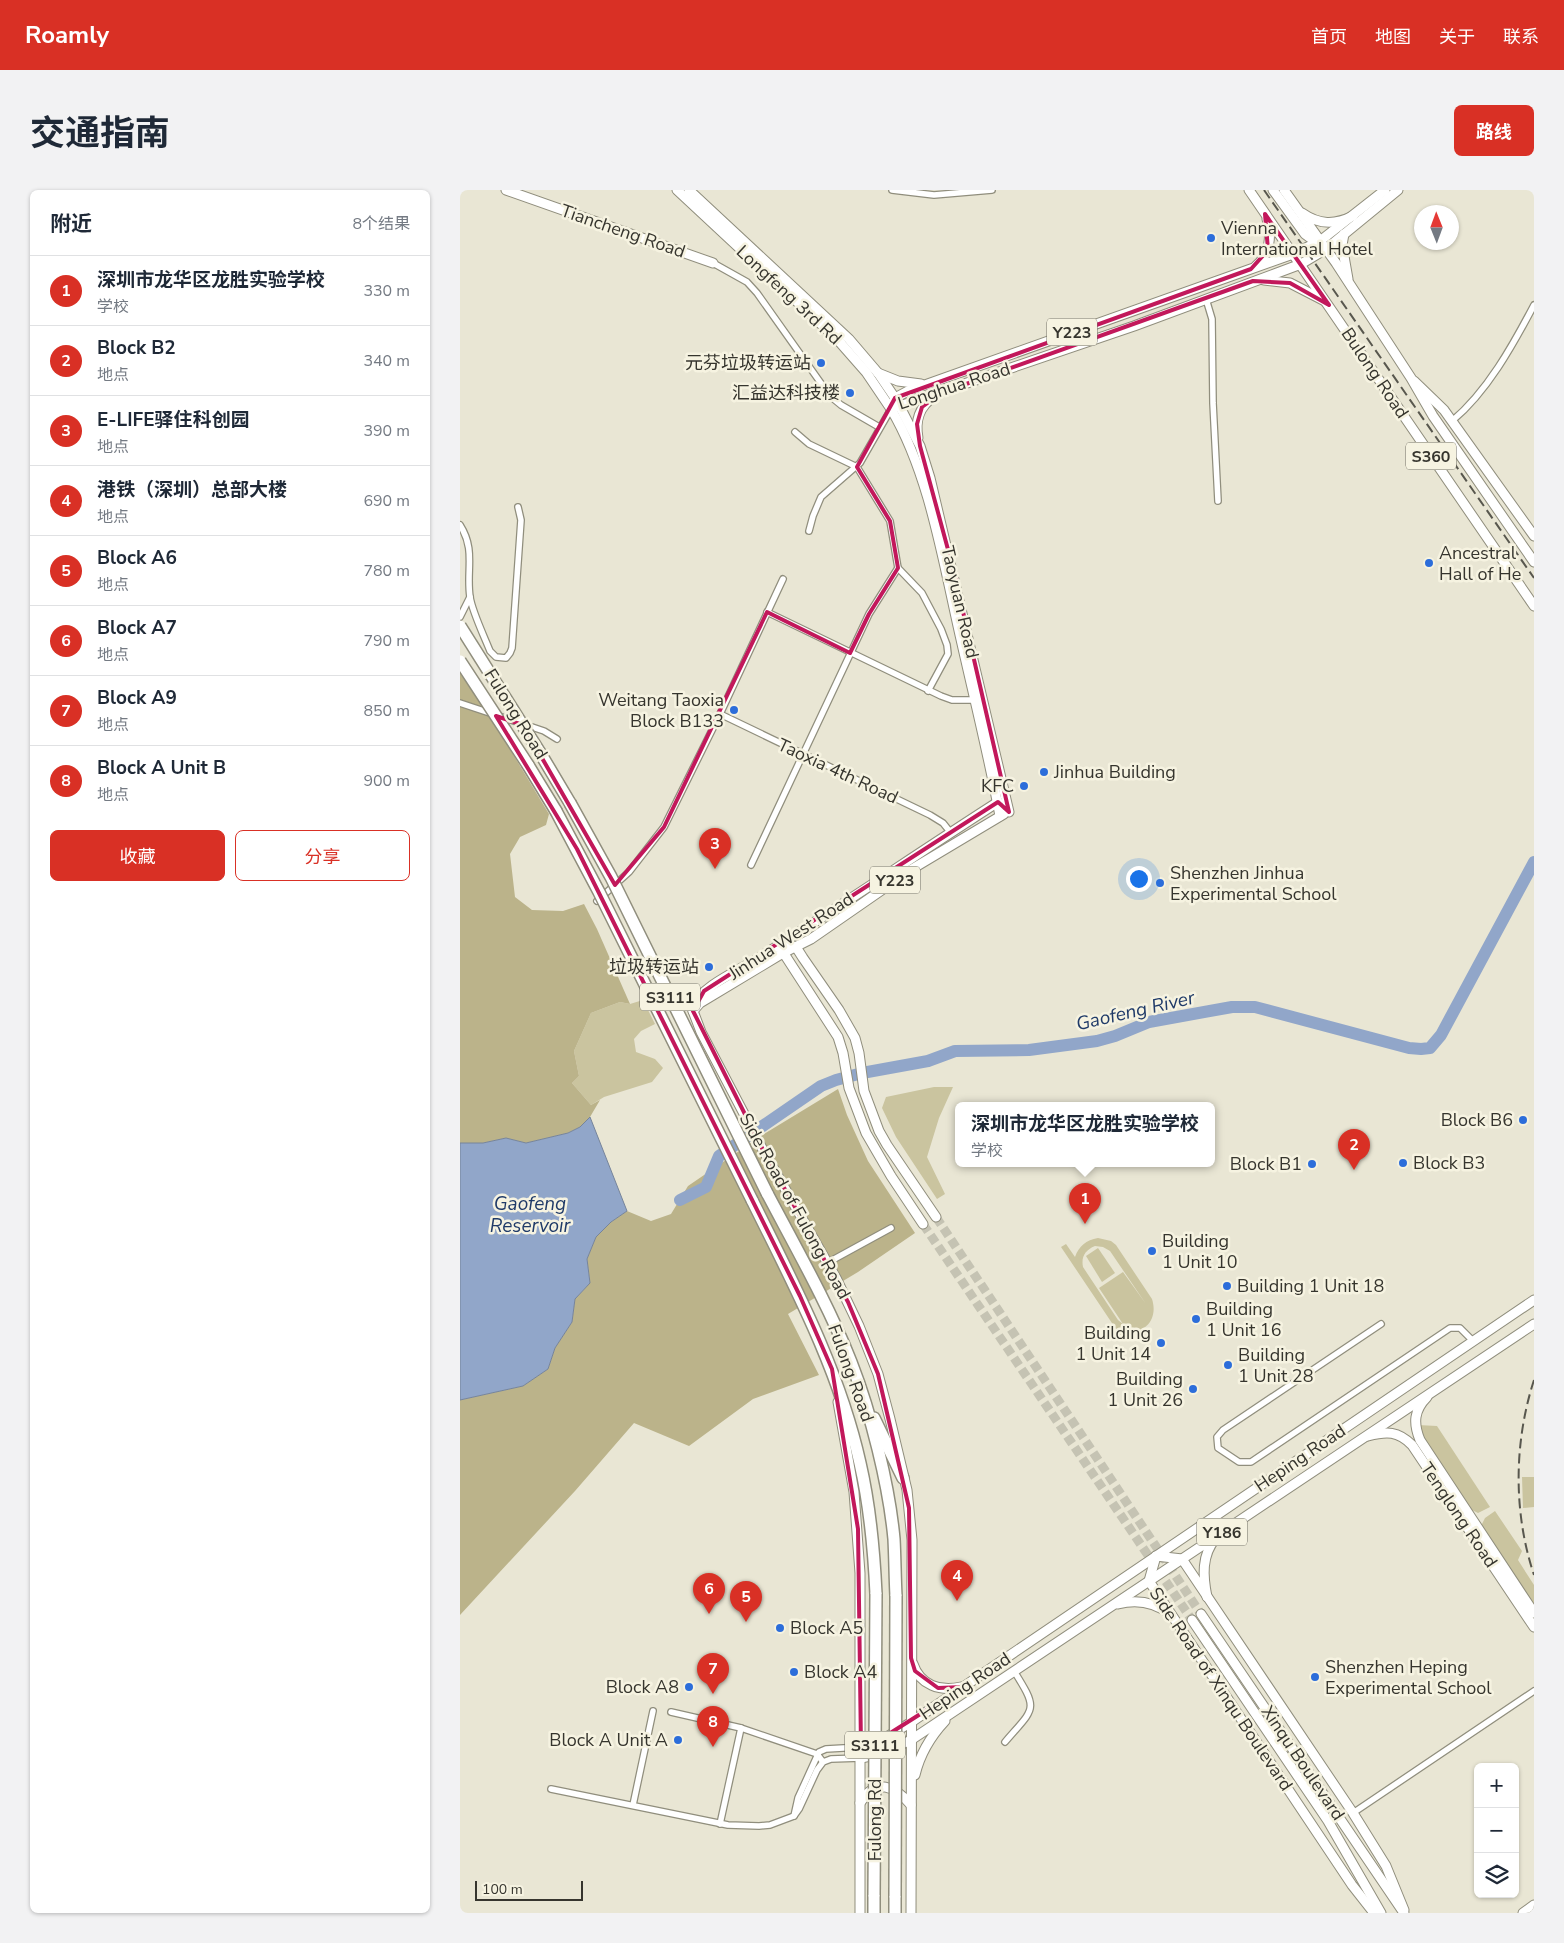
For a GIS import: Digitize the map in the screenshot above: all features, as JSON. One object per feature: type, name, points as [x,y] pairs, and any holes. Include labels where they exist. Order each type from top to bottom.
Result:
[{"type":"highway","name":"Fulong Road","points":[[460,626],[542,756],[611,877],[767,1192],[813,1280],[851,1361],[863,1394],[887,1494],[894,1539],[896,1596]]},
{"type":"highway","name":"Fulong Road","points":[[460,661],[556,811],[599,892],[800,1296],[832,1369],[852,1431],[866,1493],[872,1535],[876,1594]]},
{"type":"highway","points":[[863,1394],[903,1478]]},
{"type":"highway","name":"Fulong Rd","points":[[874,1913],[876,1594]]},
{"type":"highway","name":"Fulong Rd","points":[[895,1913],[896,1596]]},
{"type":"main road","name":"Tiancheng Road","points":[[506,190],[713,263]]},
{"type":"main road","name":"Longfeng 3rd Rd","points":[[677,190],[843,345],[895,404]]},
{"type":"main road","name":"Longfeng 3rd Rd","points":[[689,190],[841,332],[878,373],[895,404]]},
{"type":"main road","name":"Bulong Road","points":[[1250,190],[1534,606]]},
{"type":"main road","points":[[1273,190],[1305,234],[1319,242]]},
{"type":"main road","name":"Bulong Road","points":[[1284,190],[1319,242],[1326,249],[1411,378],[1433,416],[1534,562]]},
{"type":"main road","name":"Longhua Road","points":[[895,404],[929,383],[1293,254],[1319,242],[1385,190]]},
{"type":"main road","name":"Longhua Road","points":[[895,404],[941,393],[1301,264],[1326,249],[1398,190]]},
{"type":"main road","points":[[1298,210],[1313,220],[1325,223],[1339,222],[1353,216]]},
{"type":"main road","points":[[1251,269],[1262,260],[1268,250],[1269,230],[1265,214]]},
{"type":"main road","points":[[1344,234],[1342,245],[1349,284]]},
{"type":"main road","points":[[1253,281],[1274,280],[1290,283],[1312,293],[1329,305]]},
{"type":"main road","points":[[878,373],[898,382],[929,383]]},
{"type":"main road","points":[[1411,378],[1444,410],[1534,536]]},
{"type":"main road","points":[[920,446],[917,433],[919,414],[927,401],[941,393]]},
{"type":"main road","name":"Taoyuan Road","points":[[895,404],[920,446],[932,486],[953,568],[1005,814]]},
{"type":"main road","name":"Taoyuan Road","points":[[895,404],[926,496],[944,565],[998,802]]},
{"type":"main road","points":[[998,802],[1005,814]]},
{"type":"main road","name":"Jinhua West Road","points":[[693,1011],[696,1001],[704,991],[781,949],[998,802]]},
{"type":"main road","name":"Jinhua West Road","points":[[796,947],[811,939],[912,869],[1005,814]]},
{"type":"main road","points":[[923,1224],[874,1150],[858,1116],[849,1088],[838,1037],[781,949],[796,947],[850,1030],[858,1048],[868,1104],[887,1145],[936,1217]]},
{"type":"main road","points":[[808,988],[819,980]]},
{"type":"main road","name":"Side Road of Fulong Road","points":[[693,1011],[701,1032],[763,1150],[848,1302],[878,1374],[903,1478],[909,1508],[912,1540],[910,1723],[911,1913]]},
{"type":"main road","name":"Heping Road","points":[[861,1747],[880,1741],[910,1723],[1534,1300]]},
{"type":"main road","name":"Heping Road","points":[[861,1758],[880,1754],[911,1740],[1534,1324]]},
{"type":"main road","points":[[832,1369],[848,1452],[858,1528],[861,1747],[860,1913]]},
{"type":"main road","name":"Tenglong Road","points":[[1431,1392],[1417,1410],[1415,1419],[1416,1430],[1420,1440],[1534,1612]]},
{"type":"main road","name":"Tenglong Road","points":[[1365,1437],[1377,1433],[1395,1434],[1403,1436],[1412,1445],[1534,1627]]},
{"type":"main road","points":[[1207,1597],[1203,1573],[1204,1563],[1212,1543],[1220,1534]]},
{"type":"main road","name":"Side Road of Xinqu Boulevard","points":[[1182,1559],[1156,1556],[1149,1581],[1352,1885],[1374,1913]]},
{"type":"main road","points":[[1182,1559],[1353,1813],[1386,1866],[1404,1913]]},
{"type":"main road","points":[[1111,1606],[1123,1603],[1146,1602],[1170,1614]]},
{"type":"main road","name":"Xinqu Boulevard","points":[[1201,1614],[1404,1913]]},
{"type":"main road","name":"Xinqu Boulevard","points":[[1192,1620],[1328,1821],[1381,1913]]},
{"type":"main road","points":[[911,1658],[915,1671],[925,1682],[938,1688],[964,1687]]},
{"type":"main road","points":[[911,1792],[917,1766],[926,1745],[939,1727],[956,1710]]},
{"type":"main road","points":[[860,1803],[872,1789],[884,1787],[893,1788],[902,1794],[911,1805]]},
{"type":"main road","points":[[1523,1913],[1534,1905]]},
{"type":"street","points":[[892,190],[934,195],[992,190]]},
{"type":"street","points":[[713,263],[747,282],[757,293],[834,400],[880,427]]},
{"type":"street","points":[[1206,299],[1212,319],[1213,403],[1218,501]]},
{"type":"street","points":[[1452,422],[1478,396],[1520,332],[1534,305]]},
{"type":"street","points":[[809,532],[812,516],[821,497],[857,467],[895,404]]},
{"type":"street","points":[[795,432],[809,444],[857,467],[890,521],[898,568],[922,593],[947,644],[948,654],[928,691]]},
{"type":"street","points":[[460,525],[466,535],[470,548],[470,598],[490,651],[496,657],[506,658],[512,648],[521,520],[518,507]]},
{"type":"street","points":[[751,865],[869,614],[898,568]]},
{"type":"street","points":[[597,902],[629,872],[664,827],[720,714],[783,579]]},
{"type":"street","points":[[460,617],[470,598]]},
{"type":"street","points":[[767,612],[928,691],[952,700],[974,700]]},
{"type":"street","points":[[460,703],[544,732],[557,739]]},
{"type":"street","name":"Taoxia 4th Road","points":[[720,714],[937,819],[950,833]]},
{"type":"street","points":[[827,1263],[891,1228]]},
{"type":"street","points":[[1381,1324],[1223,1430],[1217,1437],[1218,1448],[1239,1462],[1251,1462],[1450,1328],[1460,1328],[1473,1341]]},
{"type":"street","points":[[1005,1742],[1027,1716],[1031,1705],[1030,1696],[1014,1671]]},
{"type":"street","points":[[1353,1813],[1534,1691]]},
{"type":"street","points":[[633,1805],[653,1711]]},
{"type":"street","points":[[551,1789],[740,1827],[770,1825],[794,1816],[817,1770],[823,1762],[817,1754],[741,1728],[671,1712]]},
{"type":"street","points":[[720,1824],[741,1728]]},
{"type":"street","name":"Heping Road","points":[[817,1754],[826,1748],[861,1747]]},
{"type":"street","points":[[794,1816],[798,1798],[817,1754]]},
{"type":"street","name":"Heping Road","points":[[823,1762],[832,1759],[861,1758]]},
{"type":"highlighted area","points":[[1265,214],[1329,305],[1290,283],[1253,281],[941,393],[922,407],[917,424],[920,446],[953,568],[1009,812],[998,802],[704,991],[693,1011],[763,1150],[848,1302],[878,1374],[909,1508],[911,1658],[915,1671],[938,1688],[963,1687],[873,1744],[861,1747],[858,1529],[832,1369],[800,1296],[577,849],[496,716],[523,725],[615,885],[664,827],[767,612],[850,653],[869,614],[898,568],[890,521],[857,467],[895,398],[1251,269],[1268,250]]},
{"type":"shaded area","points":[[460,673],[496,726],[549,814],[546,825],[520,837],[510,854],[515,897],[532,910],[563,911],[584,904],[630,1004],[620,1002],[591,1013],[574,1051],[579,1076],[572,1083],[591,1105],[600,1100],[590,1117],[580,1127],[568,1133],[526,1143],[506,1138],[483,1143],[460,1143]]},
{"type":"shaded area","points":[[643,1000],[655,1024],[641,1031],[634,1039],[636,1052],[655,1059],[663,1068],[652,1082],[604,1097],[591,1105],[572,1083],[579,1076],[574,1051],[591,1013],[620,1002],[630,1004]]},
{"type":"shaded area","points":[[934,1087],[953,1087],[939,1118],[927,1157],[945,1194],[937,1199],[896,1137],[882,1108],[886,1097]]},
{"type":"shaded area","points":[[838,1089],[847,1115],[868,1161],[915,1233],[858,1272],[788,1314],[819,1375],[753,1399],[689,1446],[634,1423],[575,1491],[460,1615],[460,1400],[523,1386],[548,1369],[555,1348],[572,1322],[575,1299],[590,1283],[587,1259],[596,1237],[611,1222],[627,1211],[651,1221],[671,1214],[688,1186],[764,1134]]},
{"type":"shaded area","points":[[1098,1238],[1111,1241],[1116,1245],[1152,1299],[1153,1312],[1149,1323],[1140,1330],[1127,1332],[1128,1334],[1122,1338],[1061,1247],[1066,1244],[1075,1257],[1084,1244]],"holes":[[[1095,1246],[1103,1247],[1110,1251],[1146,1304],[1123,1272],[1099,1288],[1123,1324],[1118,1320],[1083,1267],[1083,1257],[1086,1252]]]},
{"type":"shaded area","points":[[1098,1248],[1115,1273],[1102,1282],[1086,1256]]},
{"type":"shaded area","points":[[1418,1425],[1437,1426],[1490,1507],[1478,1513],[1470,1509],[1422,1436]]},
{"type":"shaded area","points":[[1522,1477],[1534,1477],[1534,1507],[1523,1508]]},
{"type":"shaded area","points":[[1495,1511],[1522,1551],[1518,1560],[1534,1585],[1534,1606],[1481,1526],[1485,1518]]},
{"type":"water","name":"Gaofeng Reservoir","points":[[590,1117],[627,1211],[611,1222],[596,1237],[587,1259],[590,1283],[575,1299],[572,1322],[555,1348],[548,1369],[523,1386],[460,1400],[460,1143],[483,1143],[506,1138],[526,1143],[568,1133],[580,1127]]},
{"type":"waterway","name":"Gaofeng River","points":[[680,1200],[706,1187],[719,1156],[821,1086],[862,1073],[928,1061],[955,1051],[1029,1050],[1097,1041],[1149,1022],[1232,1007],[1255,1007],[1409,1048],[1430,1048],[1441,1035],[1534,862]]},
{"type":"tunnel","points":[[936,1217],[1201,1614]]},
{"type":"tunnel","points":[[923,1224],[1192,1620]]},
{"type":"railway","points":[[1264,190],[1534,578]]},
{"type":"railway","points":[[1534,1380],[1523,1428],[1519,1477],[1522,1527],[1534,1575]]},
{"type":"place","name":"Vienna International Hotel","points":[[1211,238]]},
{"type":"place","name":"元芬垃圾转运站","points":[[821,363]]},
{"type":"place","name":"汇益达科技楼","points":[[850,393]]},
{"type":"place","name":"Ancestral Hall of He","points":[[1429,563]]},
{"type":"place","name":"Weitang Taoxia Block B133","points":[[734,710]]},
{"type":"place","name":"Jinhua Building","points":[[1044,772]]},
{"type":"place","name":"KFC","points":[[1024,786]]},
{"type":"place","name":"E-LIFE驿住科创园","points":[[715,869]]},
{"type":"place","name":"Shenzhen Jinhua Experimental School","points":[[1160,883]]},
{"type":"place","name":"垃圾转运站","points":[[709,967]]},
{"type":"place","name":"Block B6","points":[[1523,1120]]},
{"type":"place","name":"Block B3","points":[[1403,1163]]},
{"type":"place","name":"Block B1","points":[[1312,1164]]},
{"type":"place","name":"Block B2","points":[[1354,1170]]},
{"type":"place","name":"深圳市龙华区龙胜实验学校","points":[[1085,1224]]},
{"type":"place","name":"Building 1 Unit 10","points":[[1152,1251]]},
{"type":"place","name":"Building 1 Unit 18","points":[[1227,1286]]},
{"type":"place","name":"Building 1 Unit 16","points":[[1196,1319]]},
{"type":"place","name":"Building 1 Unit 14","points":[[1161,1343]]},
{"type":"place","name":"Building 1 Unit 28","points":[[1228,1365]]},
{"type":"place","name":"Building 1 Unit 26","points":[[1193,1389]]},
{"type":"place","name":"港铁（深圳）总部大楼","points":[[957,1601]]},
{"type":"place","name":"Block A7","points":[[709,1614]]},
{"type":"place","name":"Block A6","points":[[746,1622]]},
{"type":"place","name":"Block A5","points":[[780,1628]]},
{"type":"place","name":"Block A4","points":[[794,1672]]},
{"type":"place","name":"Shenzhen Heping Experimental School","points":[[1315,1677]]},
{"type":"place","name":"Block A8","points":[[689,1687]]},
{"type":"place","name":"Block A9","points":[[713,1694]]},
{"type":"place","name":"Block A Unit A","points":[[678,1740]]},
{"type":"place","name":"Block A Unit B","points":[[713,1747]]}]
